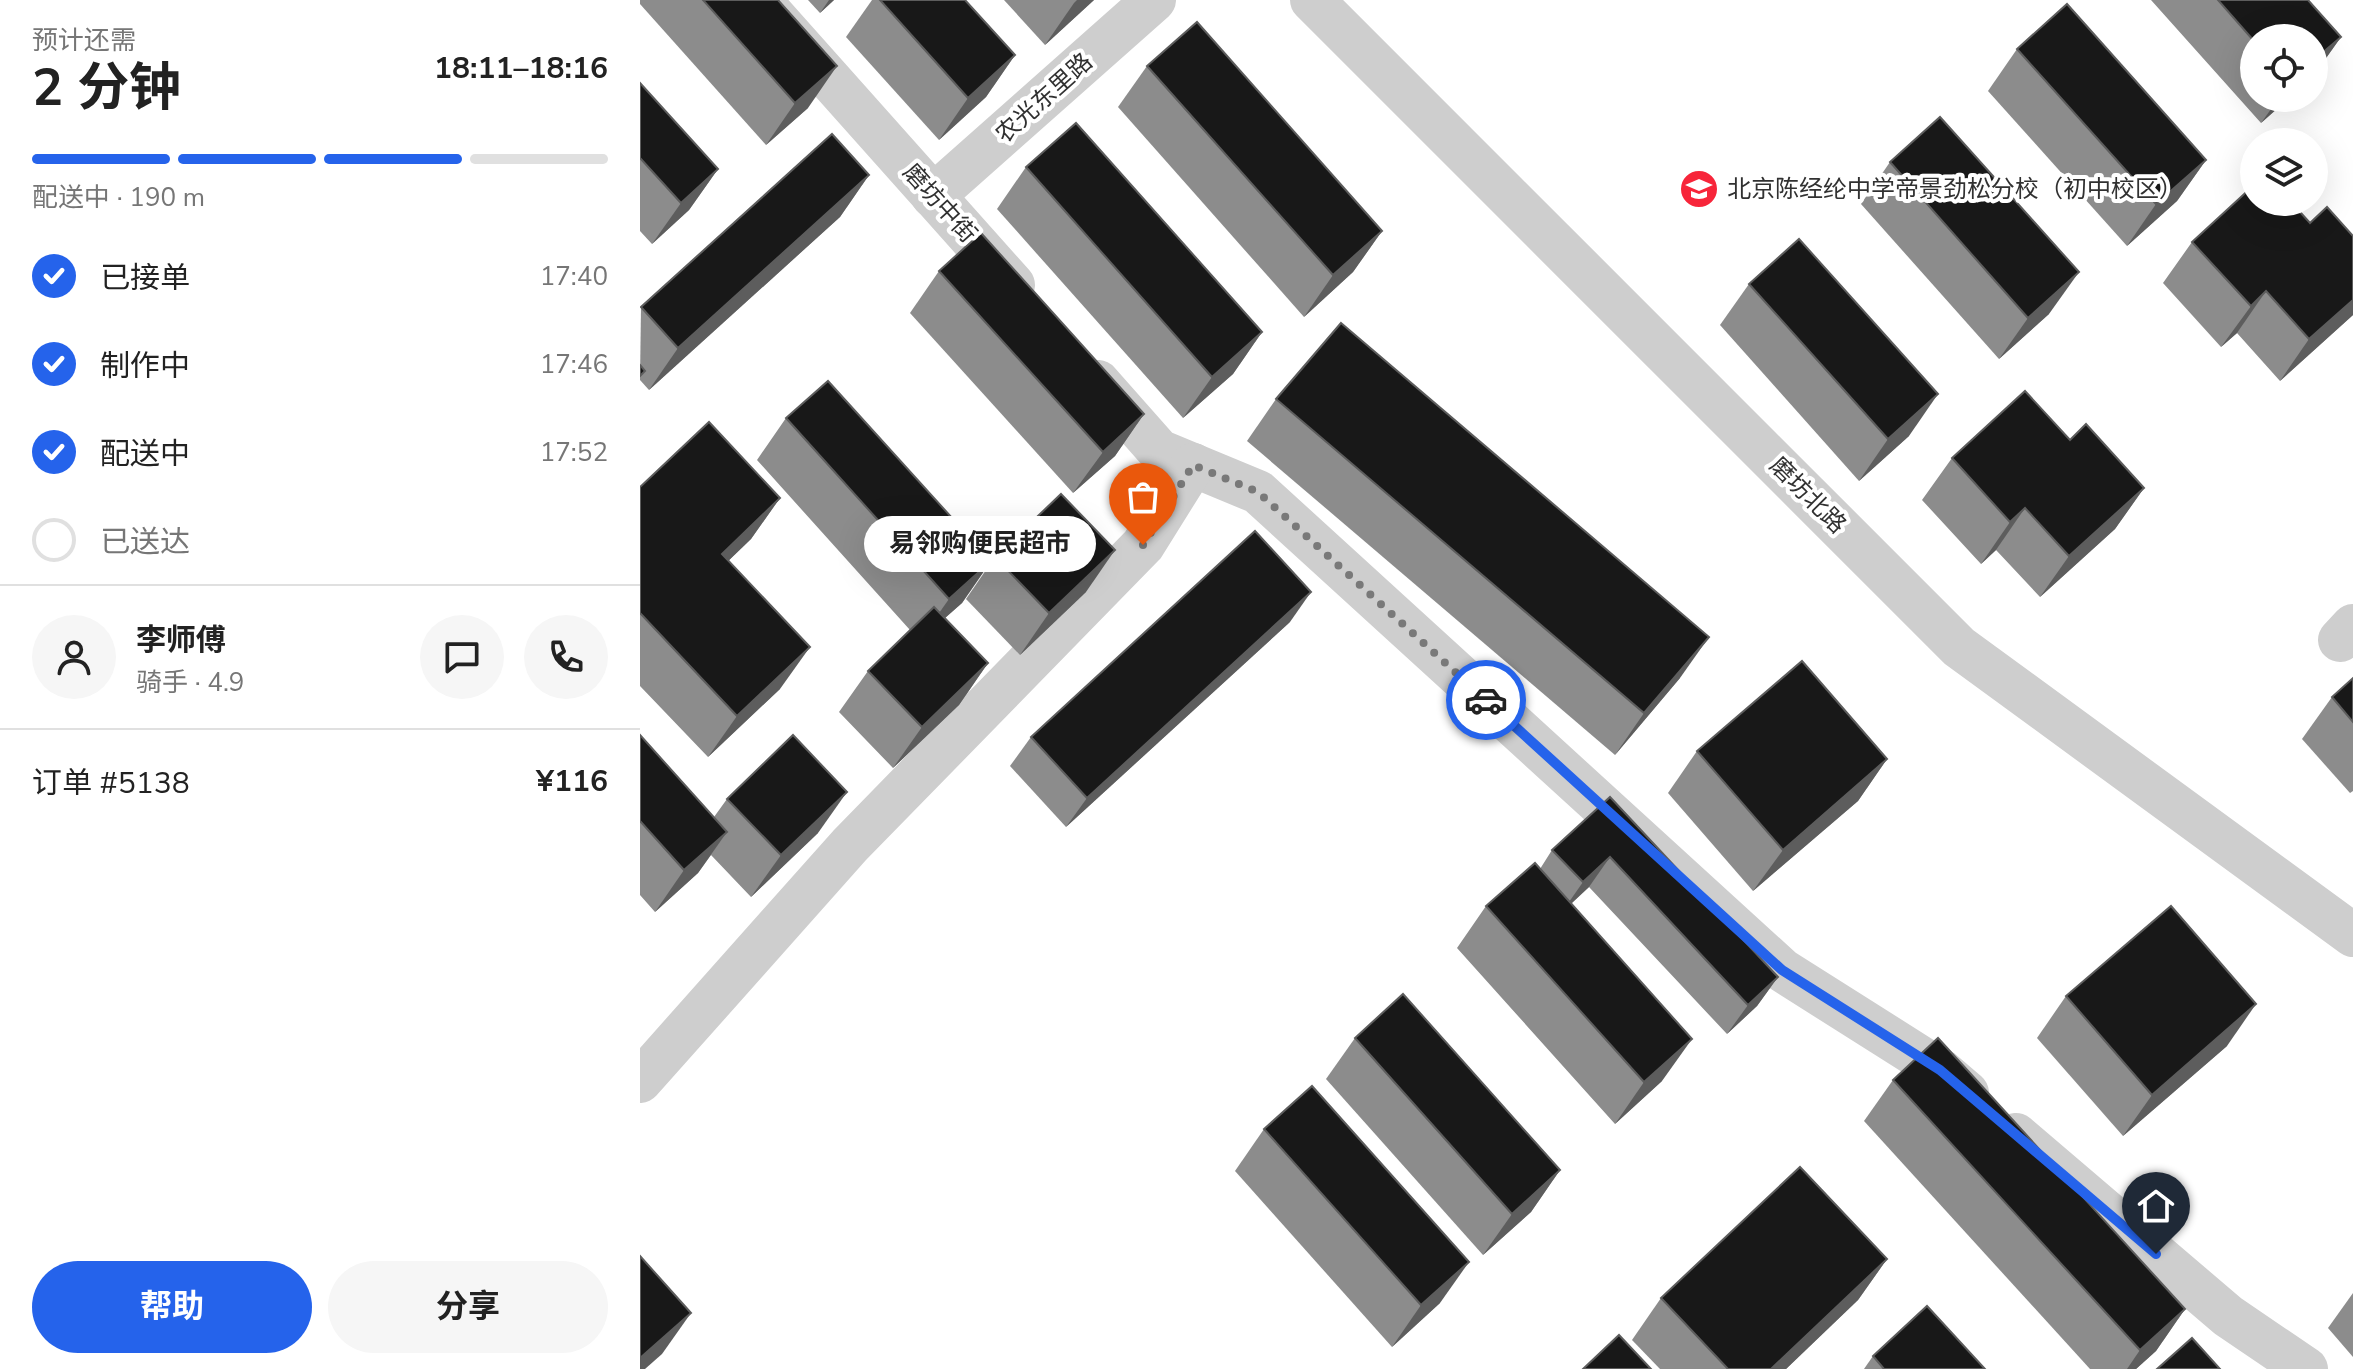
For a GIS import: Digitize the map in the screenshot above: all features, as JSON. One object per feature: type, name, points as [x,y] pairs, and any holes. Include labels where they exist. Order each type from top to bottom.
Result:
[{"type":"street","name":"磨坊中街","points":[[759,0],[1036,312]]},
{"type":"street","name":"农光东里路","points":[[933,196],[1154,0]]},
{"type":"street","name":"磨坊北路","points":[[1312,0],[1959,647],[2353,935]]},
{"type":"street","points":[[1067,346],[1159,451],[1258,492],[1782,970],[1940,1070],[2228,1316],[2306,1369]]},
{"type":"street","points":[[640,1081],[850,845],[1143,545],[1193,465]]},
{"type":"building","points":[[703,0],[778,0],[837,66],[795,103]]},
{"type":"building","points":[[880,0],[965,0],[1015,55],[968,98]]},
{"type":"building","points":[[2218,0],[2308,0],[2341,37],[2328,48],[2328,24],[2240,25]]},
{"type":"building","points":[[2067,4],[2206,160],[2156,204],[2017,49]]},
{"type":"building","points":[[1197,22],[1382,231],[1333,275],[1147,66]]},
{"type":"building","points":[[640,83],[718,169],[681,203],[640,158]]},
{"type":"building","points":[[1940,117],[2079,272],[2028,318],[1890,162]]},
{"type":"building","points":[[1076,123],[1262,332],[1212,377],[1026,167]]},
{"type":"building","points":[[832,134],[869,175],[678,348],[641,307]]},
{"type":"building","points":[[2240,198],[2240,216],[2304,216],[2310,223],[2317,216],[2328,216],[2328,208],[2353,236],[2353,300],[2309,339],[2266,291],[2251,306],[2192,242]]},
{"type":"building","points":[[981,233],[1144,414],[1103,452],[939,271]]},
{"type":"building","points":[[1799,239],[1938,394],[1888,439],[1749,284]]},
{"type":"building","points":[[1341,323],[1709,637],[1644,713],[1276,399]]},
{"type":"building","points":[[828,381],[991,561],[949,599],[786,418]]},
{"type":"building","points":[[2025,391],[2070,440],[2086,424],[2144,488],[2069,556],[2025,508],[2010,522],[1952,458]]},
{"type":"building","points":[[709,422],[780,498],[722,554],[810,647],[737,716],[640,613],[640,487]]},
{"type":"building","points":[[1061,494],[1115,550],[1049,613],[995,557]]},
{"type":"building","points":[[1255,531],[1311,592],[1087,798],[1031,737]]},
{"type":"building","points":[[934,607],[988,663],[922,727],[868,671]]},
{"type":"building","points":[[1802,661],[1887,759],[1783,850],[1697,751]]},
{"type":"building","points":[[2353,678],[2353,722],[2332,697]]},
{"type":"building","points":[[640,735],[727,832],[684,870],[640,821]]},
{"type":"building","points":[[793,735],[847,792],[781,855],[727,799]]},
{"type":"building","points":[[1610,797],[1778,977],[1748,1005],[1610,857],[1583,882],[1552,850]]},
{"type":"building","points":[[1535,863],[1692,1039],[1644,1082],[1486,906]]},
{"type":"building","points":[[2171,906],[2256,1004],[2152,1095],[2066,996]]},
{"type":"building","points":[[1403,994],[1560,1170],[1512,1214],[1355,1038]]},
{"type":"building","points":[[1938,1038],[2185,1309],[2140,1350],[1893,1080]]},
{"type":"building","points":[[1312,1086],[1469,1262],[1421,1305],[1264,1129]]},
{"type":"building","points":[[1800,1167],[1887,1259],[1771,1369],[1728,1369],[1661,1298]]},
{"type":"building","points":[[640,1256],[691,1313],[640,1358]]},
{"type":"building","points":[[1927,1306],[1985,1369],[1884,1369],[1873,1356]]},
{"type":"building","points":[[1619,1335],[1651,1369],[1583,1369]]},
{"type":"building","points":[[2192,1338],[2220,1369],[2157,1369]]},
{"type":"way so far","points":[[1143,545],[1193,465],[1258,492],[1486,700]]},
{"type":"place","name":"北京陈经纶中学帝景劲松分校（初中校区）","points":[[1699,189]]},
{"type":"place","name":"易邻购便民超市","points":[[1143,545]]},
{"type":"route","points":[[1486,700],[1782,970],[1940,1070],[2156,1254]]}]
